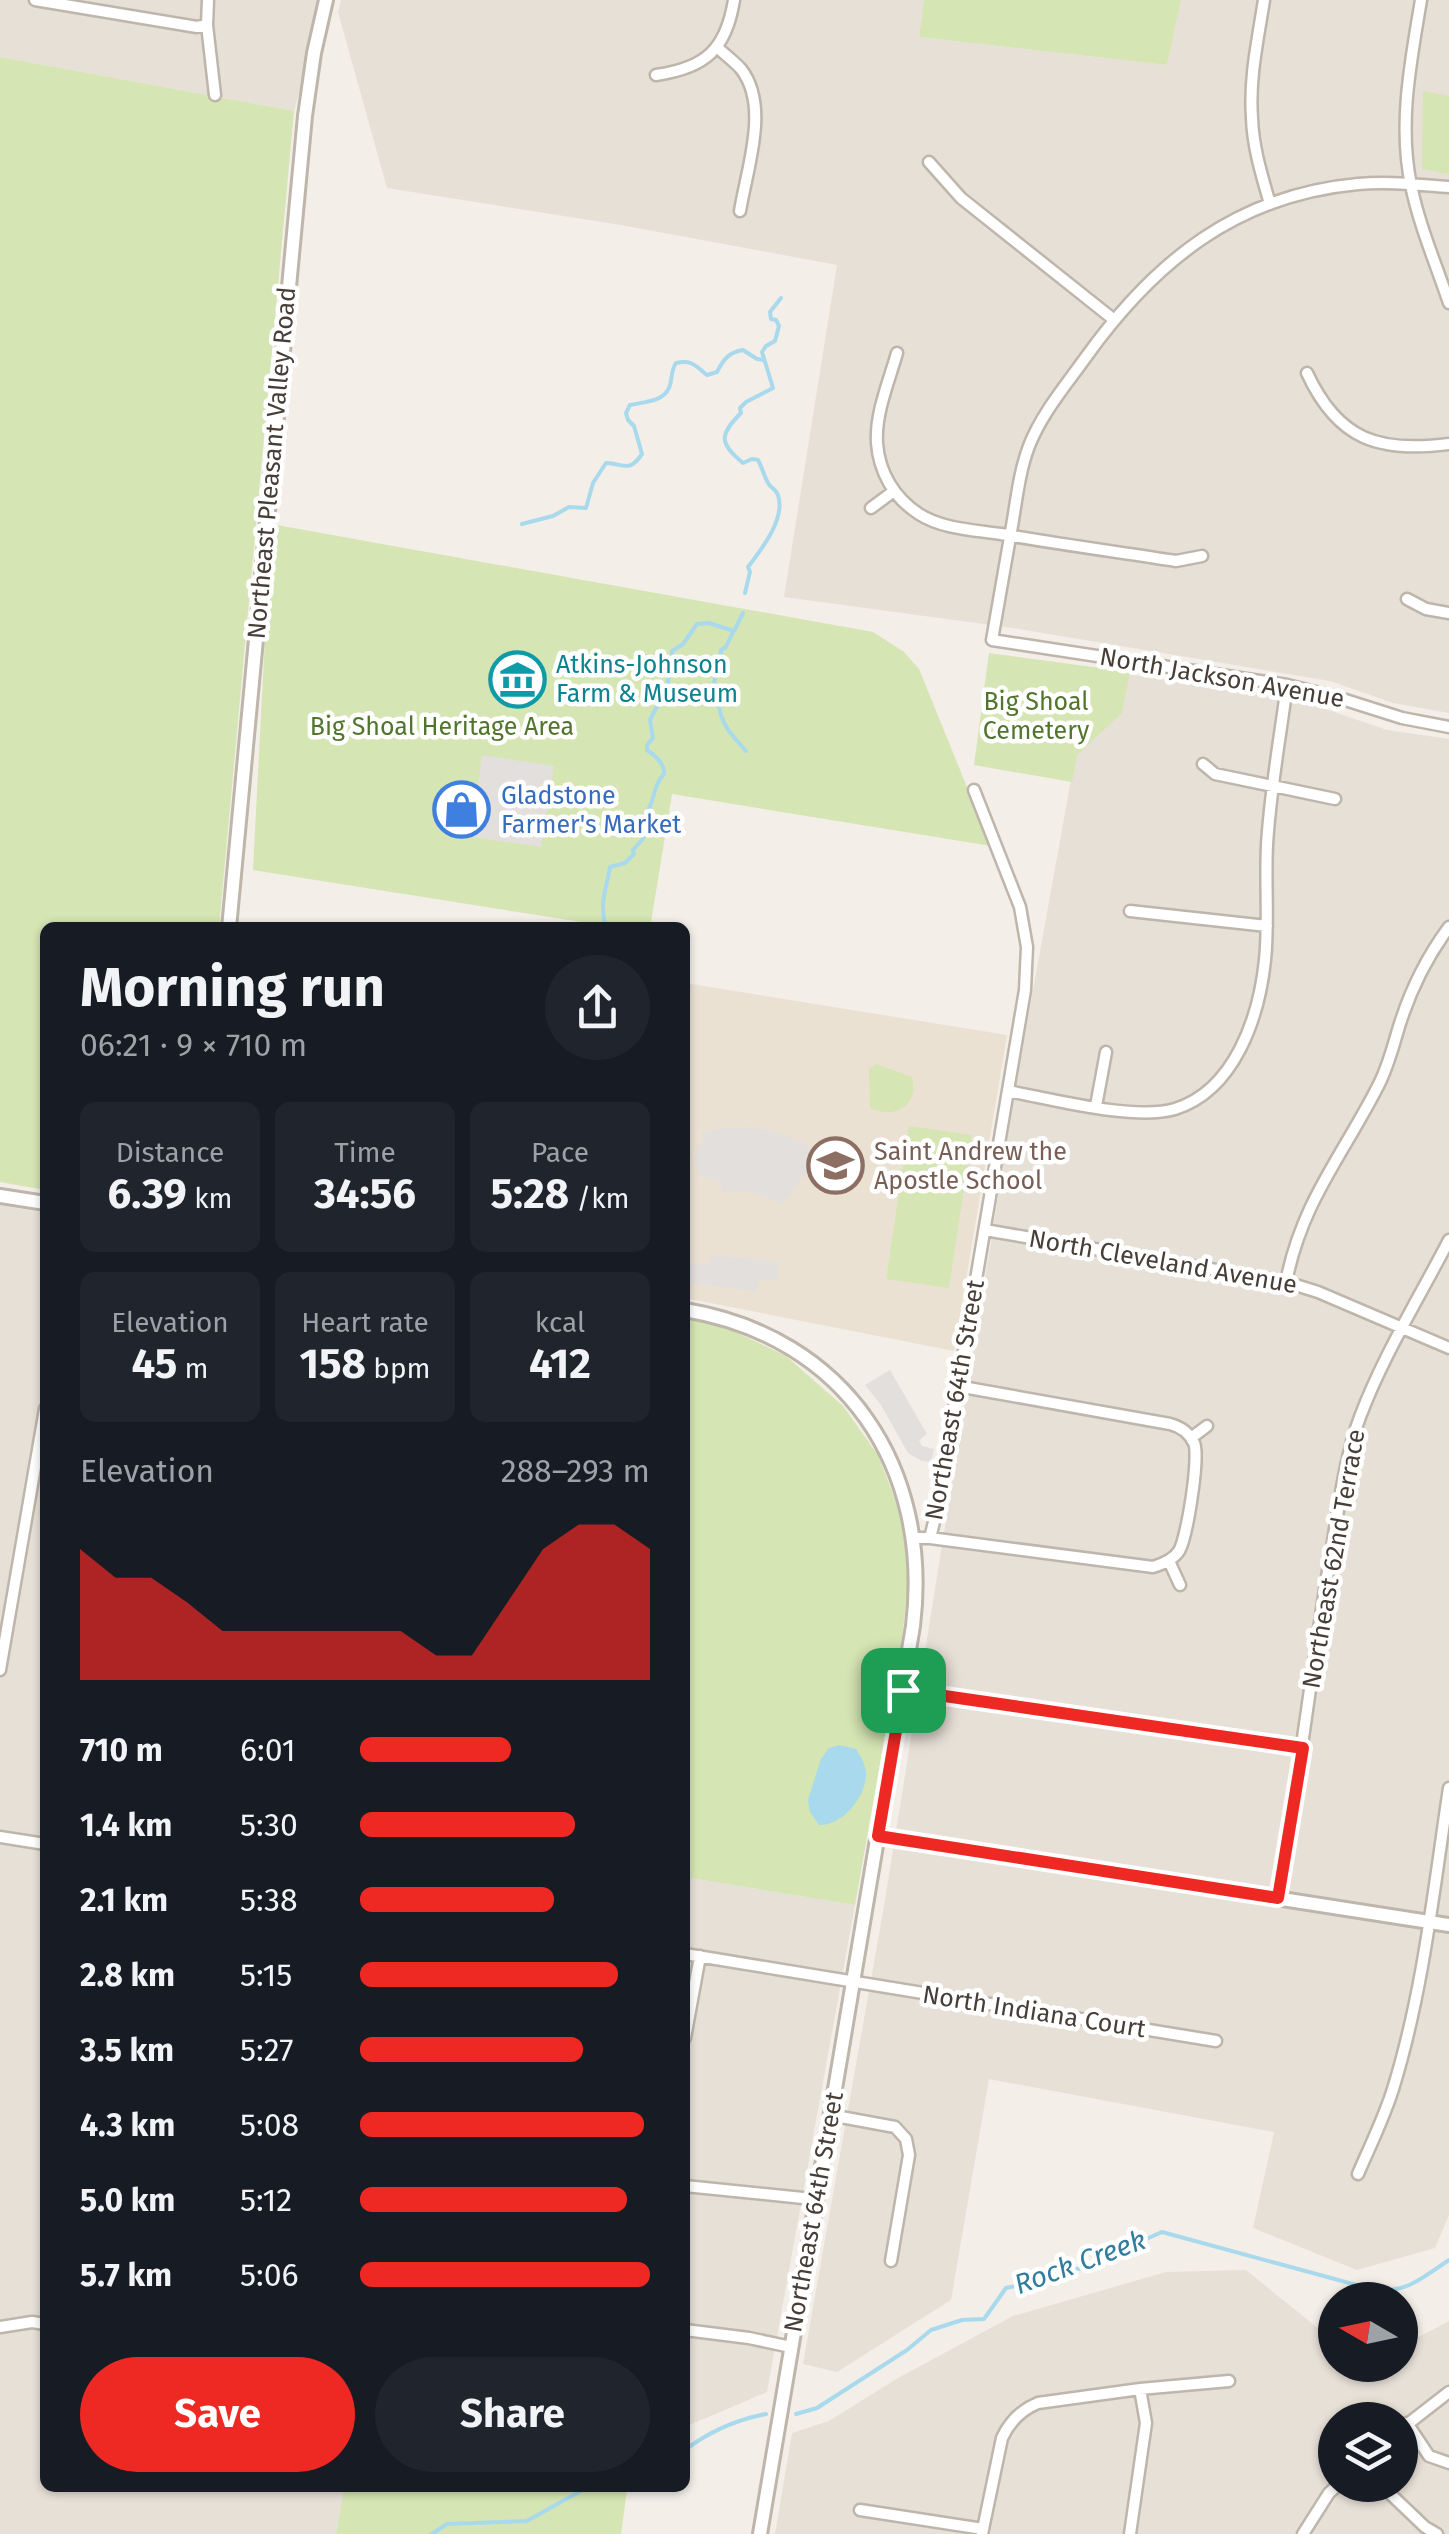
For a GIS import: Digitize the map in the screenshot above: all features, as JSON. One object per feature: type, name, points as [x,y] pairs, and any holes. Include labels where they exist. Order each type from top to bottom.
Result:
[{"type":"street","points":[[35,0],[197,27],[207,25]]},
{"type":"street","points":[[208,0],[215,95]]},
{"type":"street","name":"Northeast Pleasant Valley Road","points":[[230,922],[305,116],[326,0]]},
{"type":"street","points":[[656,74],[683,71],[704,60],[727,30],[734,0]]},
{"type":"street","points":[[1264,0],[1252,84],[1252,120],[1256,155],[1270,204]]},
{"type":"street","points":[[1421,0],[1411,65],[1407,159],[1410,184],[1449,303]]},
{"type":"street","points":[[716,47],[741,69],[753,91],[757,114],[740,211]]},
{"type":"street","points":[[928,162],[960,198],[1113,319]]},
{"type":"street","points":[[1010,536],[1024,462],[1037,428],[1113,319],[1184,250],[1222,226],[1270,204],[1304,194],[1392,182],[1449,186]]},
{"type":"street","points":[[896,353],[877,433],[880,461],[894,491],[916,512],[933,521],[1010,536],[1176,561],[1202,556]]},
{"type":"street","points":[[1307,374],[1328,410],[1370,440],[1400,447],[1449,444]]},
{"type":"street","points":[[870,508],[894,491]]},
{"type":"street","name":"North Jackson Avenue","points":[[1010,536],[992,640],[1287,685],[1402,718],[1449,727]]},
{"type":"street","points":[[1408,599],[1449,614]]},
{"type":"street","points":[[1008,1091],[1131,1112],[1160,1112],[1200,1097],[1231,1065],[1256,1006],[1265,961],[1268,844],[1287,685]]},
{"type":"street","points":[[1203,764],[1215,774],[1335,799]]},
{"type":"street","name":"Northeast 64th Street","points":[[760,2534],[903,1690],[916,1601],[913,1538],[930,1538],[937,1510],[1025,990],[1027,947],[1020,907],[974,790]]},
{"type":"street","points":[[1130,911],[1267,926]]},
{"type":"street","points":[[1286,1282],[1292,1251],[1308,1209],[1378,1088],[1418,978],[1449,928]]},
{"type":"street","points":[[1096,1106],[1106,1052]]},
{"type":"street","points":[[0,1196],[40,1202]]},
{"type":"street","name":"North Cleveland Avenue","points":[[985,1230],[1286,1282],[1449,1348]]},
{"type":"street","name":"Northeast 62nd Terrace","points":[[1278,1898],[1312,1666],[1359,1419],[1449,1240]]},
{"type":"street","points":[[690,1311],[723,1318],[773,1338],[816,1366],[859,1407],[892,1462],[905,1496],[913,1538]]},
{"type":"street","points":[[930,1538],[1153,1567],[1169,1561],[1184,1538],[1196,1459],[1195,1446],[1183,1430],[1170,1424],[957,1386]]},
{"type":"street","points":[[1191,1438],[1207,1426]]},
{"type":"street","points":[[0,1670],[40,1438]]},
{"type":"street","points":[[1169,1561],[1180,1585]]},
{"type":"street","points":[[903,1690],[1303,1748]]},
{"type":"street","points":[[1358,2174],[1380,2126],[1402,2060],[1430,1922],[1449,1788]]},
{"type":"street","points":[[878,1836],[1449,1925]]},
{"type":"street","points":[[0,1837],[40,1843]]},
{"type":"street","name":"North Indiana Court","points":[[690,1955],[1216,2041]]},
{"type":"street","points":[[690,2011],[700,1956]]},
{"type":"street","points":[[830,2115],[895,2127],[906,2139],[909,2155],[891,2261]]},
{"type":"street","points":[[690,2187],[816,2202]]},
{"type":"street","points":[[0,2327],[40,2323]]},
{"type":"street","points":[[690,2331],[791,2347]]},
{"type":"street","points":[[860,2510],[982,2532],[1002,2438],[1018,2415],[1038,2403],[1229,2381]]},
{"type":"street","points":[[1130,2534],[1146,2423],[1140,2389]]},
{"type":"street","points":[[1418,2415],[1449,2392]]},
{"type":"street","points":[[1418,2444],[1428,2456],[1449,2463]]},
{"type":"street","points":[[1303,2534],[1323,2502]]},
{"type":"street","points":[[1399,2502],[1437,2534]]},
{"type":"shaded area","points":[[0,0],[324,0],[294,111],[0,57]]},
{"type":"shaded area","points":[[341,0],[924,0],[919,37],[1167,65],[1181,0],[1449,0],[1449,713],[1393,703],[1330,681],[1013,628],[784,597],[837,265],[387,188],[338,12]]},
{"type":"shaded area","points":[[1091,669],[1260,693],[1311,704],[1387,730],[1449,739],[1449,2215],[1435,2248],[1357,2270],[1253,2228],[1274,2132],[989,2079],[951,2300],[837,2372],[803,2364],[884,1906],[1017,1079]]},
{"type":"shaded area","points":[[482,755],[554,766],[541,847],[471,837]]},
{"type":"shaded area","name":"Saint Andrew the Apostle School","points":[[690,984],[1007,1035],[954,1351],[690,1299]]},
{"type":"shaded area","points":[[755,1127],[804,1143],[831,1170],[813,1185],[806,1176],[802,1177],[784,1204],[748,1191],[722,1192],[720,1182],[700,1176],[694,1159],[704,1141],[701,1133]]},
{"type":"shaded area","points":[[0,1205],[40,1212],[40,2492],[343,2492],[336,2534],[0,2534]]},
{"type":"shaded area","points":[[711,1255],[779,1262],[778,1281],[759,1279],[757,1292],[690,1283],[690,1263],[709,1265]]},
{"type":"shaded area","points":[[890,1370],[927,1434],[919,1440],[922,1446],[934,1449],[931,1462],[908,1453],[865,1385]]},
{"type":"shaded area","points":[[690,1878],[855,1905],[767,2392],[690,2425]]},
{"type":"shaded area","points":[[1246,2270],[1318,2328],[1318,2382],[1418,2382],[1418,2337],[1449,2321],[1449,2534],[775,2534],[792,2433],[829,2421],[898,2378],[1013,2316],[1166,2272]]},
{"type":"green space","points":[[924,0],[1181,0],[1167,65],[919,37]]},
{"type":"green space","points":[[0,57],[294,111],[219,922],[40,922],[40,1189],[0,1182]]},
{"type":"green space","points":[[1423,91],[1449,96],[1449,174],[1422,169]]},
{"type":"green space","name":"Big Shoal Heritage Area","points":[[271,524],[873,632],[904,652],[919,669],[991,846],[672,794],[651,922],[581,922],[253,870]]},
{"type":"green space","name":"Big Shoal Cemetery","points":[[989,653],[1130,672],[1122,713],[1077,755],[1072,782],[974,765]]},
{"type":"green space","points":[[876,1064],[912,1077],[912,1096],[903,1108],[888,1112],[870,1108],[869,1069]]},
{"type":"green space","points":[[909,1126],[972,1135],[949,1288],[886,1279]]},
{"type":"green space","points":[[690,1319],[725,1327],[786,1356],[843,1406],[878,1455],[901,1515],[909,1581],[855,1905],[690,1878]]},
{"type":"green space","points":[[343,2492],[627,2492],[621,2534],[336,2534]]},
{"type":"water","points":[[839,1745],[856,1749],[865,1766],[865,1782],[845,1815],[819,1825],[810,1812],[808,1800],[821,1759],[829,1748]]},
{"type":"waterway","points":[[745,593],[748,567],[771,534],[780,504],[758,460],[743,463],[729,450],[725,439],[741,413],[740,408],[773,388],[762,352],[775,341],[779,326],[770,312],[781,298]]},
{"type":"waterway","points":[[522,524],[553,516],[569,507],[586,508],[593,483],[606,463],[626,466],[638,460],[642,454],[626,413],[630,405],[652,401],[666,393],[676,363],[690,363],[707,375],[717,372],[727,357],[738,351],[764,360]]},
{"type":"waterway","points":[[605,922],[603,904],[610,867],[625,863],[634,854],[645,833],[645,815],[664,774],[647,745],[653,738],[650,720],[657,706],[655,700],[667,686],[672,651],[683,644],[697,624],[709,623],[734,631],[743,613]]},
{"type":"waterway","points":[[733,632],[721,650],[714,682],[723,720],[746,751]]},
{"type":"waterway","name":"Rock Creek","points":[[796,2414],[817,2408],[931,2330],[962,2320],[984,2319],[1006,2288],[1045,2280],[1061,2267],[1079,2269],[1162,2232],[1375,2290],[1406,2286],[1449,2260]]},
{"type":"waterway","name":"Rock Creek","points":[[690,2447],[723,2427],[766,2414]]},
{"type":"waterway","name":"Rock Creek","points":[[432,2534],[447,2524],[527,2521],[579,2492]]},
{"type":"place","name":"Atkins-Johnson Farm & Museum","points":[[517,679]]},
{"type":"place","name":"Gladstone Farmer's Market","points":[[462,810]]},
{"type":"place","name":"Saint Andrew the Apostle School","points":[[835,1166]]},
{"type":"route","points":[[903,1690],[1303,1748],[1278,1898],[878,1836],[903,1690]]}]
